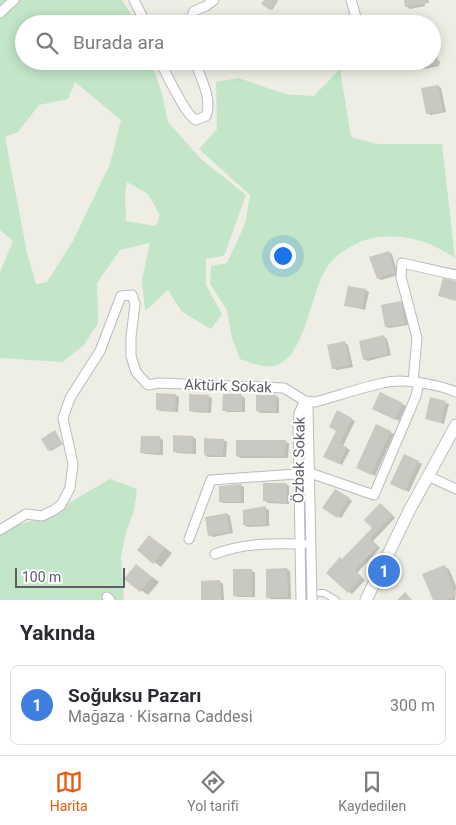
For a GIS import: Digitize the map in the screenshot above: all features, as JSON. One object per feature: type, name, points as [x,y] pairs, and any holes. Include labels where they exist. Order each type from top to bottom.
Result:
[{"type":"street","points":[[0,13],[14,0]]},
{"type":"street","points":[[134,0],[142,15]]},
{"type":"street","points":[[192,15],[194,11],[214,0]]},
{"type":"street","points":[[351,0],[355,15]]},
{"type":"street","points":[[165,70],[183,106],[191,118],[196,120],[206,116],[208,112],[207,94],[198,70]]},
{"type":"street","points":[[189,539],[211,480],[310,473],[374,495],[416,396],[417,338],[401,277],[402,263],[456,275]]},
{"type":"street","name":"Aktürk Sokak","points":[[0,530],[26,514],[42,516],[61,505],[70,488],[73,464],[63,418],[70,398],[100,351],[122,296],[132,295],[135,304],[131,336],[131,356],[136,372],[148,385],[159,383],[284,388],[305,401]]},
{"type":"street","points":[[305,401],[315,402],[384,382],[416,383],[447,388],[456,392]]},
{"type":"street","name":"Özbak Sokak","points":[[305,401],[308,407],[312,600]]},
{"type":"street","name":"Özbak Sokak","points":[[301,600],[298,474],[299,413],[305,401]]},
{"type":"street","points":[[366,600],[409,511],[456,425]]},
{"type":"street","points":[[428,476],[456,489]]},
{"type":"street","points":[[215,554],[232,547],[253,544],[311,545]]},
{"type":"street","points":[[320,592],[324,592],[336,600]]},
{"type":"green space","points":[[0,0],[122,0],[131,15],[15,15],[15,70],[154,70],[168,122],[201,159],[246,195],[224,256],[206,259],[206,285],[222,314],[211,329],[182,312],[168,290],[145,311],[142,280],[150,243],[120,250],[97,283],[98,323],[84,345],[62,362],[0,358],[0,272],[13,241],[0,230]],"holes":[[[75,82],[121,120],[110,164],[73,241],[47,282],[36,284],[27,253],[5,137],[18,132],[39,105],[68,99]],[[127,182],[148,194],[160,215],[156,226],[126,221],[125,194]]]},
{"type":"green space","points":[[340,70],[351,137],[377,144],[442,144],[455,258],[430,244],[404,238],[378,237],[354,245],[335,258],[326,269],[301,337],[287,359],[277,365],[263,366],[240,359],[232,338],[227,310],[210,284],[211,266],[227,263],[245,224],[250,195],[199,149],[217,129],[216,82],[239,78],[285,94],[314,96]]},
{"type":"green space","points":[[110,479],[137,489],[134,511],[126,532],[121,557],[124,600],[0,600],[0,530],[45,517]]},
{"type":"building","points":[[264,0],[277,0],[270,10],[261,4]]},
{"type":"building","points":[[404,0],[429,0],[429,3],[405,7]]},
{"type":"building","points":[[438,85],[443,111],[426,114],[421,88]]},
{"type":"building","points":[[389,251],[395,273],[377,279],[369,257]]},
{"type":"building","points":[[443,278],[456,281],[456,301],[438,296]]},
{"type":"building","points":[[348,286],[366,289],[362,309],[344,306]]},
{"type":"building","points":[[401,301],[405,324],[385,327],[381,305]]},
{"type":"building","points":[[384,335],[388,354],[363,360],[359,341]]},
{"type":"building","points":[[345,341],[350,365],[332,369],[327,345]]},
{"type":"building","points":[[380,392],[403,403],[395,420],[372,409]]},
{"type":"building","points":[[156,393],[176,394],[175,411],[156,410]]},
{"type":"building","points":[[189,394],[209,395],[208,412],[189,411]]},
{"type":"building","points":[[223,394],[242,394],[242,411],[222,411]]},
{"type":"building","points":[[256,395],[276,395],[276,412],[256,411]]},
{"type":"building","points":[[430,397],[446,401],[441,423],[425,419]]},
{"type":"building","points":[[337,410],[352,418],[340,444],[347,447],[339,464],[323,457],[336,431],[329,427]]},
{"type":"building","points":[[376,424],[391,431],[371,475],[356,468]]},
{"type":"building","points":[[55,430],[62,443],[48,451],[41,439]]},
{"type":"building","points":[[173,435],[193,436],[193,453],[173,452]]},
{"type":"building","points":[[141,436],[160,436],[160,453],[140,453]]},
{"type":"building","points":[[204,438],[224,439],[223,456],[204,455]]},
{"type":"building","points":[[236,440],[286,440],[285,457],[236,456]]},
{"type":"building","points":[[404,454],[419,461],[405,491],[390,484]]},
{"type":"building","points":[[263,483],[286,483],[286,503],[263,501]]},
{"type":"building","points":[[241,484],[241,502],[219,502],[219,486]]},
{"type":"building","points":[[335,489],[350,498],[337,518],[322,508]]},
{"type":"building","points":[[380,503],[393,515],[370,539],[378,546],[355,570],[362,577],[348,593],[326,573],[340,557],[342,559],[372,528],[364,520]]},
{"type":"building","points":[[266,506],[266,525],[243,525],[243,510]]},
{"type":"building","points":[[227,513],[230,532],[208,536],[205,517]]},
{"type":"building","points":[[149,535],[165,548],[153,564],[137,550]]},
{"type":"building","points":[[136,564],[152,577],[140,592],[124,579]]},
{"type":"building","points":[[445,565],[456,596],[445,600],[433,600],[422,574]]},
{"type":"building","points":[[287,568],[288,597],[266,598],[266,569]]},
{"type":"building","points":[[233,569],[252,569],[252,596],[233,596]]},
{"type":"building","points":[[220,580],[221,600],[201,600],[201,581]]},
{"type":"building","points":[[405,592],[412,600],[397,600]]},
{"type":"place","name":"Soğuksu Pazarı","points":[[384,571]]}]
